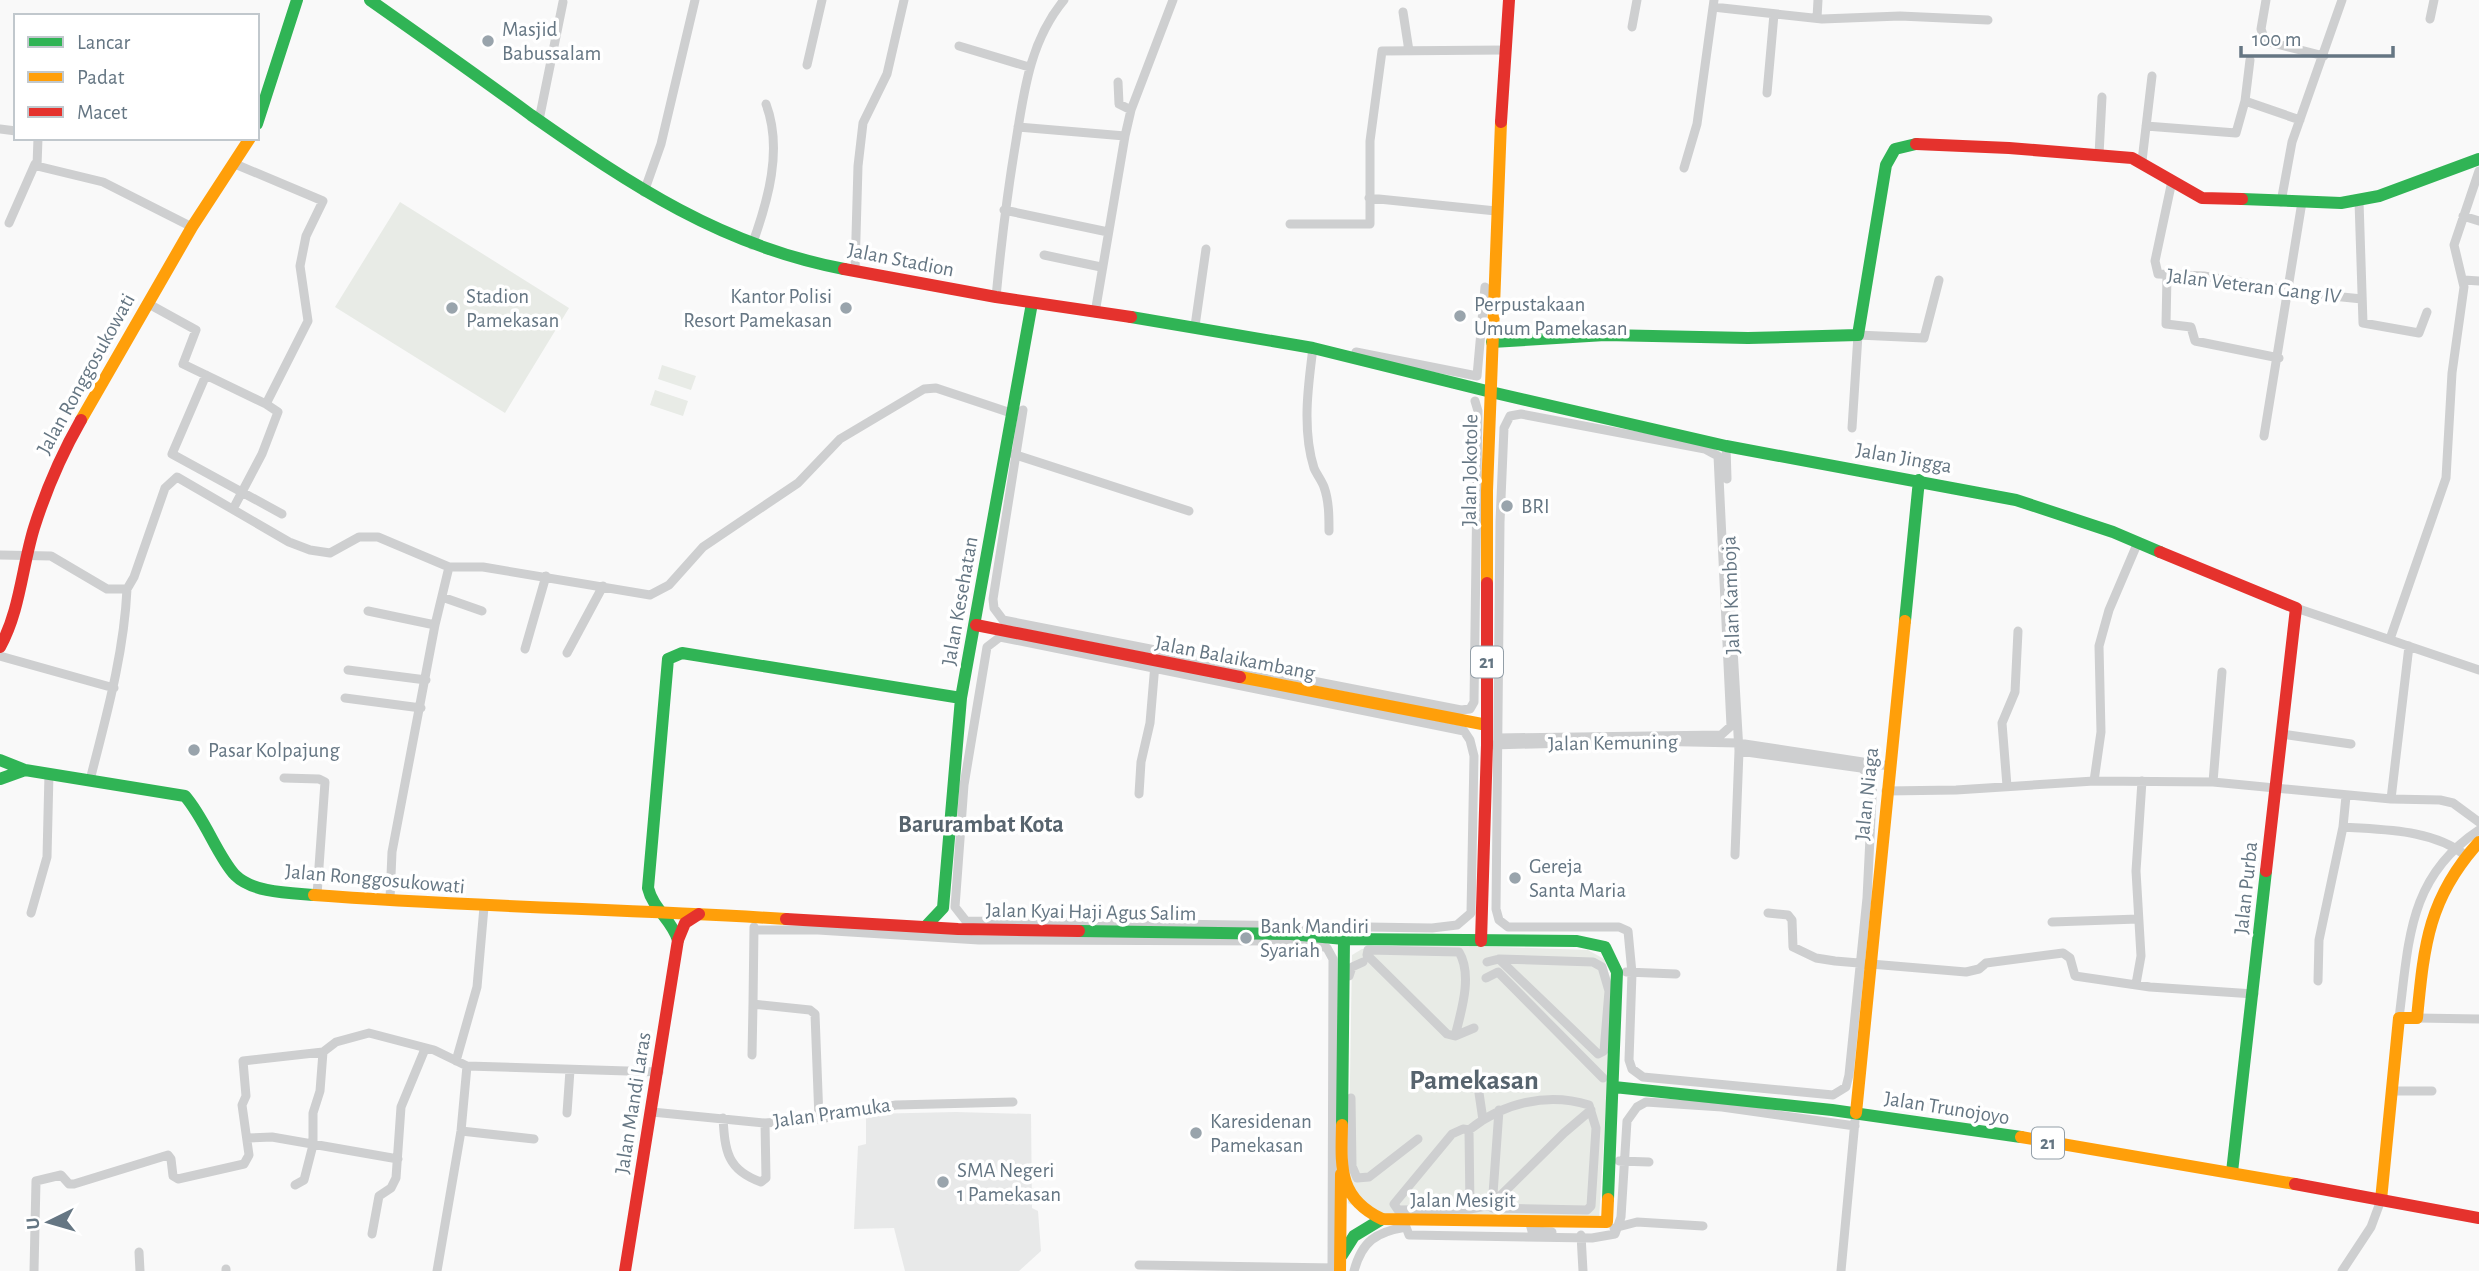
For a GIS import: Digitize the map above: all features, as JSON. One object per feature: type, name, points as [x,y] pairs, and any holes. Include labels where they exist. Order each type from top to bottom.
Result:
[{"type":"main road","points":[[259,118],[297,0]]},
{"type":"main road","name":"Jalan Stadion","points":[[370,0],[644,192],[720,232],[752,245],[855,271],[996,298],[1095,313],[1196,323],[1491,387]]},
{"type":"main road","name":"Jalan Jokotole","points":[[1481,941],[1494,743],[1487,724],[1487,491],[1492,362],[1492,210],[1501,50],[1509,0]]},
{"type":"main road","name":"Jalan Ronggosukowati","points":[[0,647],[9,631],[34,528],[60,458],[79,419],[192,227],[249,140]]},
{"type":"main road","points":[[1492,342],[1605,335],[1748,338],[1858,335],[1890,154],[1904,145],[2099,155],[2142,161],[2202,198],[2281,202],[2359,201],[2479,159]]},
{"type":"main road","name":"Jalan Kesehatan","points":[[943,908],[961,698],[1011,453],[1032,303]]},
{"type":"main road","name":"Jalan Jingga","points":[[1491,387],[1726,446],[2016,500],[2138,542],[2296,608]]},
{"type":"main road","name":"Jalan Niaga","points":[[1856,1113],[1866,963],[1919,480]]},
{"type":"main road","name":"Jalan Purba","points":[[2232,1172],[2296,608]]},
{"type":"main road","name":"Jalan Balaikambang","points":[[976,625],[1154,666],[1487,724]]},
{"type":"main road","points":[[678,940],[673,923],[651,903],[648,888],[664,667],[668,659],[674,654],[961,698]]},
{"type":"main road","name":"Jalan Ronggosukowati","points":[[0,760],[25,770],[185,796],[199,812],[234,874],[244,881],[279,892],[484,907],[630,909],[660,912]]},
{"type":"main road","points":[[0,779],[25,770]]},
{"type":"main road","points":[[2381,1200],[2399,1018],[2417,1018],[2412,984],[2434,902],[2460,851],[2479,842]]},
{"type":"main road","points":[[630,909],[641,903],[648,888]]},
{"type":"main road","points":[[928,925],[943,908],[958,929]]},
{"type":"main road","name":"Jalan Kyai Haji Agus Salim","points":[[660,912],[753,915],[958,929],[1291,934],[1344,939],[1596,943],[1611,953],[1617,972]]},
{"type":"main road","points":[[678,940],[685,923],[701,913]]},
{"type":"main road","points":[[1340,1270],[1344,939]]},
{"type":"main road","name":"Jalan Mandi Laras","points":[[625,1271],[659,1072],[678,940]]},
{"type":"main road","points":[[1610,1227],[1609,1082],[1617,972]]},
{"type":"main road","name":"Jalan Trunojoyo","points":[[1609,1082],[1856,1113],[2232,1172],[2479,1218]]},
{"type":"main road","name":"Jalan Mesigit","points":[[1341,1173],[1348,1191],[1360,1206],[1382,1219],[1529,1220],[1610,1227]]},
{"type":"main road","points":[[1342,1255],[1354,1236],[1382,1219]]},
{"type":"street","points":[[644,192],[661,144],[695,0]]},
{"type":"street","points":[[807,65],[822,0]]},
{"type":"street","points":[[855,271],[858,166],[863,124],[887,74],[904,0]]},
{"type":"street","points":[[996,298],[1004,210],[1029,67],[1048,23],[1064,0]]},
{"type":"street","points":[[1095,313],[1101,267],[1131,110],[1173,0]]},
{"type":"street","points":[[1290,224],[1368,226],[1371,221],[1368,198],[1370,141],[1380,53],[1393,50],[1501,50],[1501,0]]},
{"type":"street","points":[[1632,27],[1637,0]]},
{"type":"street","points":[[1817,18],[1818,0]]},
{"type":"street","points":[[2266,0],[2262,29],[2264,41],[2324,56]]},
{"type":"street","points":[[2281,202],[2288,158],[2342,0]]},
{"type":"street","points":[[2430,19],[2434,0]]},
{"type":"street","points":[[539,120],[564,2]]},
{"type":"street","points":[[1684,168],[1697,124],[1714,3],[1774,14],[1817,18],[1988,20]]},
{"type":"street","points":[[1403,12],[1409,51]]},
{"type":"street","points":[[1767,93],[1774,14]]},
{"type":"street","points":[[958,46],[1029,67]]},
{"type":"street","points":[[2146,126],[2236,133],[2245,101],[2250,60]]},
{"type":"street","points":[[2142,161],[2152,76]]},
{"type":"street","points":[[1118,82],[1116,98],[1119,104],[1131,110]]},
{"type":"street","points":[[2099,155],[2102,97]]},
{"type":"street","points":[[2245,101],[2300,120]]},
{"type":"street","points":[[752,245],[765,202],[775,142],[766,104]]},
{"type":"street","points":[[1018,127],[1125,136]]},
{"type":"street","points":[[9,223],[35,164],[38,140]]},
{"type":"street","points":[[35,164],[103,182],[192,227]]},
{"type":"street","points":[[234,164],[323,201],[306,236],[300,267],[310,313],[308,321],[266,404]]},
{"type":"street","points":[[2390,639],[2446,478],[2452,373],[2464,280],[2454,250],[2479,171]]},
{"type":"street","name":"Jalan Veteran Gang IV","points":[[2172,181],[2155,261],[2158,274],[2204,276],[2290,291],[2362,299]]},
{"type":"street","points":[[1206,249],[1196,323],[1477,376],[1492,210],[1368,198]]},
{"type":"street","points":[[2359,201],[2363,323],[2369,327],[2419,333],[2427,312]]},
{"type":"street","points":[[2264,436],[2290,291],[2302,202]]},
{"type":"street","points":[[1004,210],[1108,232]]},
{"type":"street","points":[[2463,216],[2479,221]]},
{"type":"street","points":[[1044,255],[1101,267]]},
{"type":"street","points":[[2167,276],[2166,324],[2193,328],[2195,341],[2279,358]]},
{"type":"street","points":[[1852,428],[1858,335],[1923,338],[1939,280]]},
{"type":"street","points":[[2464,280],[2479,281]]},
{"type":"street","points":[[147,303],[195,327],[195,336],[183,362],[205,375],[231,384],[278,411],[262,454],[237,501]]},
{"type":"street","points":[[1313,348],[1308,388],[1309,436],[1314,468],[1327,498],[1329,531]]},
{"type":"street","points":[[205,375],[172,454],[310,550],[330,553],[359,537],[378,537],[449,567],[483,567],[546,576],[643,595],[659,592],[703,547],[797,483],[840,439],[924,389],[936,388],[1016,405]]},
{"type":"street","points":[[1189,511],[1011,453],[994,608],[1003,620],[1461,710],[1469,709],[1474,702],[1478,411],[1475,401]]},
{"type":"street","points":[[1494,743],[1721,735],[1728,730],[1731,726],[1718,456],[1705,449],[1521,414],[1510,416],[1504,428],[1494,743],[1496,909],[1499,920],[1508,926],[1532,929],[1619,928],[1628,931],[1632,972],[1629,1060],[1632,1069],[1643,1077],[1833,1095],[1846,1087],[1849,1076],[1866,963],[1873,777],[1861,768],[1738,747]]},
{"type":"street","name":"Jalan Kamboja","points":[[1726,446],[1738,747],[1735,855]]},
{"type":"street","points":[[90,779],[114,688],[127,589],[135,577],[168,482],[177,477],[237,501],[282,514]]},
{"type":"street","points":[[2094,781],[2101,732],[2099,646],[2109,610],[2138,542]]},
{"type":"street","points":[[0,555],[29,552],[60,560],[107,589],[127,589]]},
{"type":"street","points":[[390,899],[393,852],[435,625],[449,567]]},
{"type":"street","points":[[525,649],[546,576]]},
{"type":"street","points":[[568,653],[603,586]]},
{"type":"street","points":[[442,597],[482,611]]},
{"type":"street","points":[[2296,608],[2479,670]]},
{"type":"street","points":[[368,611],[435,625]]},
{"type":"street","points":[[2007,786],[2002,723],[2015,692],[2018,631]]},
{"type":"street","points":[[1008,637],[1154,666],[1464,732],[1470,740],[1474,755],[1471,913],[1466,920],[1450,928],[966,921],[955,907],[955,892],[964,785],[987,647],[1000,638],[1008,637]]},
{"type":"street","points":[[2391,799],[2409,646]]},
{"type":"street","points":[[0,656],[114,688]]},
{"type":"street","points":[[1139,794],[1141,762],[1150,723],[1154,666]]},
{"type":"street","points":[[348,670],[426,680]]},
{"type":"street","points":[[2213,782],[2222,672]]},
{"type":"street","points":[[345,698],[421,708]]},
{"type":"street","points":[[2282,734],[2351,744]]},
{"type":"street","name":"Jalan Kemuning","points":[[1494,743],[1643,741],[1738,747]]},
{"type":"street","points":[[1738,747],[1889,766]]},
{"type":"street","points":[[31,913],[47,857],[48,773]]},
{"type":"street","points":[[284,778],[319,779],[325,782],[317,895]]},
{"type":"street","points":[[1886,791],[2094,781],[2213,782],[2346,796],[2440,800],[2452,803],[2479,822]]},
{"type":"street","points":[[2136,984],[2141,956],[2136,871],[2142,781]]},
{"type":"street","points":[[2318,981],[2319,940],[2343,827],[2346,796]]},
{"type":"street","points":[[2343,827],[2420,835],[2460,851],[2479,830]]},
{"type":"street","points":[[456,1061],[477,987],[484,907]]},
{"type":"street","points":[[1768,914],[1791,917],[1791,944],[1796,950],[1816,958],[1966,972],[1979,969],[1986,963],[2063,953],[2070,958],[2075,976],[2254,994]]},
{"type":"street","points":[[752,1055],[753,915]]},
{"type":"street","points":[[2052,922],[2138,919]]},
{"type":"street","points":[[754,930],[818,930],[979,940],[1303,941],[1327,948],[1333,959],[1340,1270]]},
{"type":"street","points":[[1455,1036],[1463,1004],[1464,972],[1459,952],[1368,950],[1367,955],[1447,1034],[1455,1036],[1474,1028]]},
{"type":"street","points":[[1487,962],[1499,959],[1593,962],[1602,967],[1609,991],[1604,1051],[1598,1054],[1499,959]]},
{"type":"street","points":[[1363,962],[1352,967],[1349,976],[1351,1129],[1355,1176],[1369,1177],[1418,1139]]},
{"type":"street","points":[[1486,978],[1498,972],[1609,1082]]},
{"type":"street","points":[[1617,972],[1676,974]]},
{"type":"street","points":[[2399,1018],[2412,984]]},
{"type":"street","points":[[753,1003],[810,1010],[815,1014],[819,1119]]},
{"type":"street","points":[[2417,1018],[2479,1019]]},
{"type":"street","points":[[34,1271],[36,1181],[61,1175],[69,1184],[74,1184],[167,1155],[171,1159],[173,1176],[178,1178],[244,1164],[249,1155],[242,1105],[246,1096],[243,1061],[323,1052],[336,1042],[369,1033],[425,1049],[467,1066],[659,1072]]},
{"type":"street","points":[[372,1234],[379,1196],[394,1184],[401,1107],[425,1049]]},
{"type":"street","points":[[295,1185],[304,1180],[313,1145],[313,1113],[320,1091],[323,1052]]},
{"type":"street","points":[[437,1271],[461,1131],[467,1066]]},
{"type":"street","points":[[567,1113],[570,1070]]},
{"type":"street","points":[[2393,1091],[2432,1091]]},
{"type":"street","points":[[1479,1094],[1483,1120]]},
{"type":"street","points":[[1499,1110],[1491,1205],[1495,1210],[1590,1209],[1596,1128],[1591,1110],[1589,1105],[1575,1101],[1530,1101],[1499,1110],[1469,1130],[1463,1129],[1452,1134],[1394,1204],[1398,1210],[1471,1209],[1491,1205],[1591,1110]]},
{"type":"street","points":[[1610,1227],[1621,1217],[1627,1121],[1637,1107],[1646,1102],[1667,1101],[1723,1107],[1854,1126]]},
{"type":"street","name":"Jalan Pramuka","points":[[652,1112],[765,1123],[819,1119],[897,1105],[1013,1102]]},
{"type":"street","points":[[1841,1271],[1856,1113]]},
{"type":"street","points":[[723,1118],[726,1153],[751,1179],[761,1182],[766,1178],[765,1123]]},
{"type":"street","points":[[1469,1130],[1471,1209]]},
{"type":"street","points":[[461,1131],[534,1139]]},
{"type":"street","points":[[247,1138],[272,1137],[398,1159]]},
{"type":"street","points":[[1611,1161],[1648,1162]]},
{"type":"street","points":[[2343,1270],[2371,1227],[2381,1200]]},
{"type":"street","points":[[1529,1220],[1532,1231],[1581,1235]]},
{"type":"street","points":[[1139,1265],[1340,1270],[1381,1231],[1406,1227],[1409,1235],[1581,1235],[1637,1222],[1703,1226]]},
{"type":"street","points":[[1581,1235],[1583,1271]]},
{"type":"street","points":[[139,1252],[139,1271]]},
{"type":"shaded area","name":"Stadion Pamekasan","points":[[400,202],[569,308],[505,413],[335,307]]},
{"type":"shaded area","points":[[662,365],[696,376],[691,390],[658,379]]},
{"type":"shaded area","points":[[655,390],[688,401],[683,416],[650,405]]},
{"type":"shaded area","points":[[1412,944],[1588,950],[1604,959],[1613,987],[1599,1219],[1377,1218],[1348,1203],[1352,955],[1362,949]]},
{"type":"shaded area","name":"SMA Negeri 1 Pamekasan","points":[[866,1114],[1031,1114],[1032,1208],[1038,1211],[1041,1251],[1019,1271],[905,1271],[894,1228],[854,1229],[858,1146],[866,1144]]},
{"type":"traffic: fast","points":[[259,118],[297,0]]},
{"type":"traffic: fast","points":[[370,0],[568,141],[679,210],[758,245],[800,259],[844,269]]},
{"type":"traffic: fast","points":[[1492,342],[1605,335],[1748,338],[1858,335],[1886,165],[1895,149],[1916,144]]},
{"type":"traffic: fast","points":[[2242,199],[2341,203],[2379,196],[2479,159]]},
{"type":"traffic: fast","points":[[927,925],[943,908],[961,698],[1032,303]]},
{"type":"traffic: fast","points":[[1131,317],[1313,348],[1491,392]]},
{"type":"traffic: fast","points":[[1491,392],[1726,446],[2016,500],[2113,532],[2160,552]]},
{"type":"traffic: fast","points":[[1905,621],[1919,480]]},
{"type":"traffic: fast","points":[[678,940],[648,888],[668,659],[682,653],[961,698]]},
{"type":"traffic: fast","points":[[0,760],[25,770],[185,796],[235,875],[262,889],[314,895]]},
{"type":"traffic: fast","points":[[0,779],[25,770]]},
{"type":"traffic: fast","points":[[2232,1172],[2266,871]]},
{"type":"traffic: fast","points":[[1079,931],[1291,934],[1344,939]]},
{"type":"traffic: fast","points":[[1344,939],[1577,941],[1605,947],[1617,972],[1608,1199]]},
{"type":"traffic: fast","points":[[1342,1125],[1344,939]]},
{"type":"traffic: fast","points":[[1614,1087],[1832,1110],[2021,1137]]},
{"type":"traffic: fast","points":[[1342,1255],[1354,1236],[1382,1219]]},
{"type":"traffic: slow","points":[[1487,583],[1487,491],[1501,122]]},
{"type":"traffic: slow","points":[[81,420],[192,227],[249,140]]},
{"type":"traffic: slow","points":[[1856,1113],[1905,621]]},
{"type":"traffic: slow","points":[[1240,677],[1487,725]]},
{"type":"traffic: slow","points":[[2381,1200],[2399,1018],[2417,1018],[2426,945],[2439,903],[2462,863],[2479,842]]},
{"type":"traffic: slow","points":[[314,895],[786,919]]},
{"type":"traffic: slow","points":[[1342,1125],[1345,1180],[1357,1201],[1382,1219],[1607,1222],[1608,1199]]},
{"type":"traffic: slow","points":[[2021,1137],[2295,1184]]},
{"type":"traffic: slow","points":[[1340,1271],[1341,1174]]},
{"type":"traffic: jam","points":[[1501,122],[1509,0]]},
{"type":"traffic: jam","points":[[1916,144],[2132,158],[2202,198],[2242,199]]},
{"type":"traffic: jam","points":[[844,269],[996,297],[1131,317]]},
{"type":"traffic: jam","points":[[0,647],[12,619],[39,514],[49,486],[81,420]]},
{"type":"traffic: jam","points":[[2160,552],[2296,608],[2266,871]]},
{"type":"traffic: jam","points":[[1481,941],[1487,745],[1487,583]]},
{"type":"traffic: jam","points":[[976,625],[1240,677]]},
{"type":"traffic: jam","points":[[625,1271],[678,940],[685,923],[699,914]]},
{"type":"traffic: jam","points":[[786,919],[958,929],[1079,931]]},
{"type":"traffic: jam","points":[[2295,1184],[2479,1218]]},
{"type":"place","name":"Masjid Babussalam","points":[[488,41]]},
{"type":"place","name":"Stadion Pamekasan","points":[[452,308]]},
{"type":"place","name":"Kantor Polisi Resort Pamekasan","points":[[846,308]]},
{"type":"place","name":"Perpustakaan Umum Pamekasan","points":[[1460,316]]},
{"type":"place","name":"BRI","points":[[1507,506]]},
{"type":"place","name":"Pasar Kolpajung","points":[[194,750]]},
{"type":"place","name":"Gereja Santa Maria","points":[[1515,878]]},
{"type":"place","name":"Bank Mandiri Syariah","points":[[1246,938]]},
{"type":"place","name":"Karesidenan Pamekasan","points":[[1196,1133]]},
{"type":"place","name":"SMA Negeri 1 Pamekasan","points":[[943,1182]]},
{"type":"district","name":"Barurambat Kota","points":[[981,825]]},
{"type":"district","name":"Pamekasan","points":[[1474,1081]]}]
